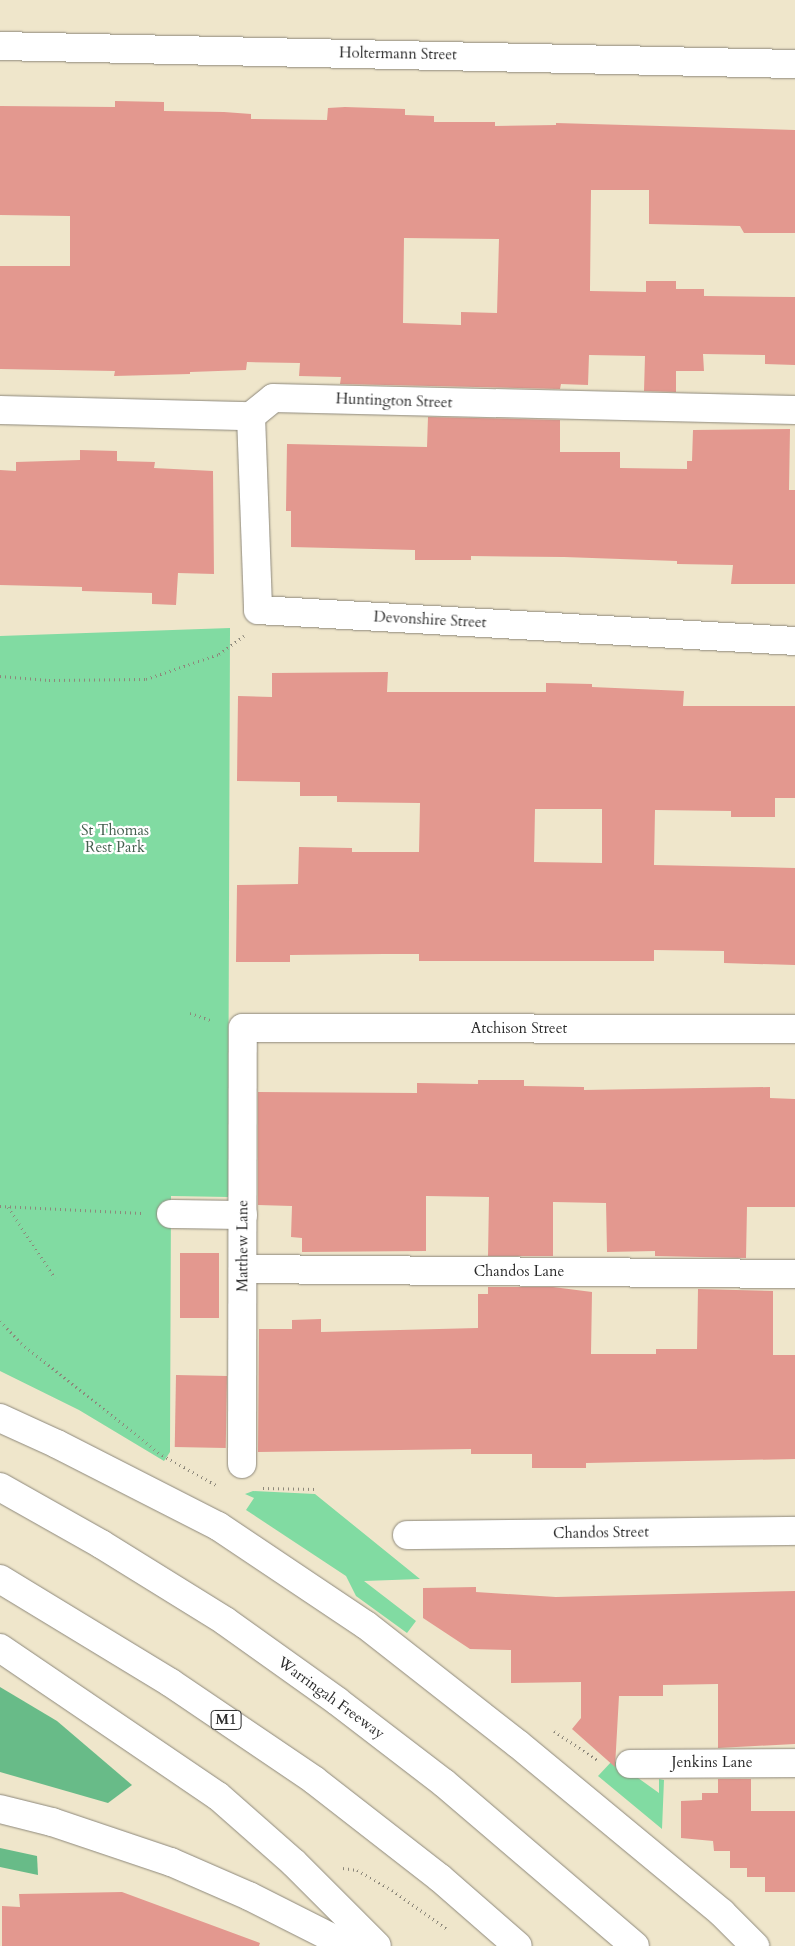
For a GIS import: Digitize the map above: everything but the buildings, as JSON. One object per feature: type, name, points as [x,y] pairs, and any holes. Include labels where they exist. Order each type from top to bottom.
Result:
[{"type":"main road","name":"Holtermann Street","points":[[0,46],[795,64]]},
{"type":"main road","name":"Huntington Street","points":[[251,416],[273,398],[795,410]]},
{"type":"main road","points":[[0,410],[251,416],[258,610]]},
{"type":"main road","name":"Devonshire Street","points":[[258,610],[795,640]]},
{"type":"main road","name":"Atchison Street","points":[[243,1028],[795,1029]]},
{"type":"main road","name":"Matthew Lane","points":[[242,1464],[243,1028]]},
{"type":"main road","points":[[171,1214],[243,1215]]},
{"type":"main road","name":"Chandos Lane","points":[[243,1269],[795,1274]]},
{"type":"main road","points":[[0,1418],[57,1444],[218,1526],[366,1625],[518,1744],[722,1913],[755,1946]]},
{"type":"main road","name":"Warringah Freeway","points":[[0,1487],[101,1544],[226,1621],[444,1782],[635,1946]]},
{"type":"main road","name":"Chandos Street","points":[[407,1535],[795,1531]]},
{"type":"main road","name":"M1","points":[[0,1580],[35,1598],[170,1683],[314,1780],[440,1878],[518,1946]]},
{"type":"main road","points":[[0,1648],[218,1796],[301,1870],[377,1946]]},
{"type":"main road","name":"Jenkins Lane","points":[[630,1764],[795,1763]]},
{"type":"main road","points":[[0,1809],[52,1822],[171,1862],[249,1896],[348,1946]]},
{"type":"path","points":[[0,676],[49,680],[146,679],[219,654],[247,634],[258,610]]},
{"type":"path","points":[[0,1206],[171,1214]]},
{"type":"path","points":[[8,1206],[55,1278]]},
{"type":"path","points":[[0,1321],[21,1343],[162,1455],[227,1490]]},
{"type":"path","points":[[261,1488],[318,1489]]},
{"type":"path","points":[[335,1866],[357,1870],[392,1890],[429,1913],[455,1935]]},
{"type":"green space","name":"St Thomas Rest Park","points":[[230,628],[228,1197],[171,1196],[170,1452],[164,1461],[79,1410],[0,1371],[0,636]]},
{"type":"green space","points":[[253,1491],[315,1494],[420,1579],[364,1581],[416,1621],[407,1633],[356,1596],[346,1576],[246,1510],[254,1498],[245,1494]]},
{"type":"green space","points":[[0,1687],[57,1721],[132,1785],[108,1803],[0,1772]]},
{"type":"green space","points":[[613,1760],[659,1793],[659,1779],[664,1780],[662,1829],[598,1776]]},
{"type":"green space","points":[[0,1848],[37,1856],[38,1875],[0,1867]]}]
